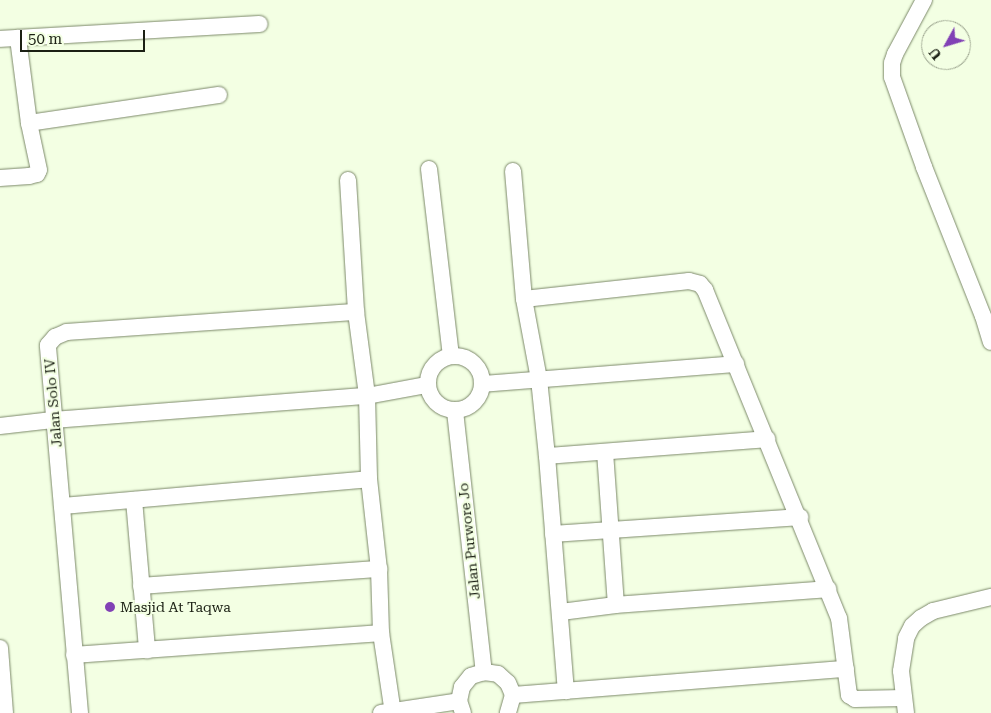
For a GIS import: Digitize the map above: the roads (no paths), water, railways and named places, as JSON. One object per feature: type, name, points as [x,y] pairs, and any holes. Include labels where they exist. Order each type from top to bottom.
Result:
[{"type":"street","points":[[924,0],[895,54],[892,63],[892,77],[924,167],[983,316],[991,342]]},
{"type":"street","points":[[0,39],[260,24]]},
{"type":"street","points":[[0,178],[29,176],[39,172],[29,123],[18,38]]},
{"type":"street","points":[[29,123],[219,95]]},
{"type":"street","points":[[429,169],[451,356]]},
{"type":"street","points":[[513,171],[524,299],[539,379],[547,456],[566,691]]},
{"type":"street","points":[[348,180],[356,312],[367,396],[369,479],[379,569],[381,633],[389,713],[461,707],[462,687],[471,676],[484,672],[498,674],[508,683],[513,696],[508,713]]},
{"type":"street","points":[[524,299],[689,281],[695,282],[705,290],[800,517],[839,618],[848,691],[851,698],[905,706],[901,672],[906,638],[912,626],[920,618],[932,612],[991,597]]},
{"type":"street","name":"Jalan Solo IV","points":[[80,713],[53,420],[48,345],[61,334],[356,312]]},
{"type":"street","points":[[451,356],[467,358],[478,369],[482,384],[478,398],[468,407],[455,411],[436,403],[427,385],[430,372],[438,361],[451,356]]},
{"type":"street","points":[[482,384],[736,364]]},
{"type":"street","points":[[0,426],[53,420],[367,396],[427,385]]},
{"type":"street","name":"Jalan Purwore Jo","points":[[455,411],[484,672]]},
{"type":"street","points":[[547,456],[766,439]]},
{"type":"street","points":[[605,452],[616,605]]},
{"type":"street","points":[[62,506],[369,479]]},
{"type":"street","points":[[134,500],[147,650]]},
{"type":"street","points":[[552,534],[800,517]]},
{"type":"street","points":[[140,586],[379,569]]},
{"type":"street","points":[[561,612],[616,605],[828,589]]},
{"type":"street","points":[[74,655],[381,633]]},
{"type":"street","points":[[0,648],[6,713]]},
{"type":"street","points":[[513,696],[846,669]]},
{"type":"place","name":"Masjid At Taqwa","points":[[110,607]]}]
